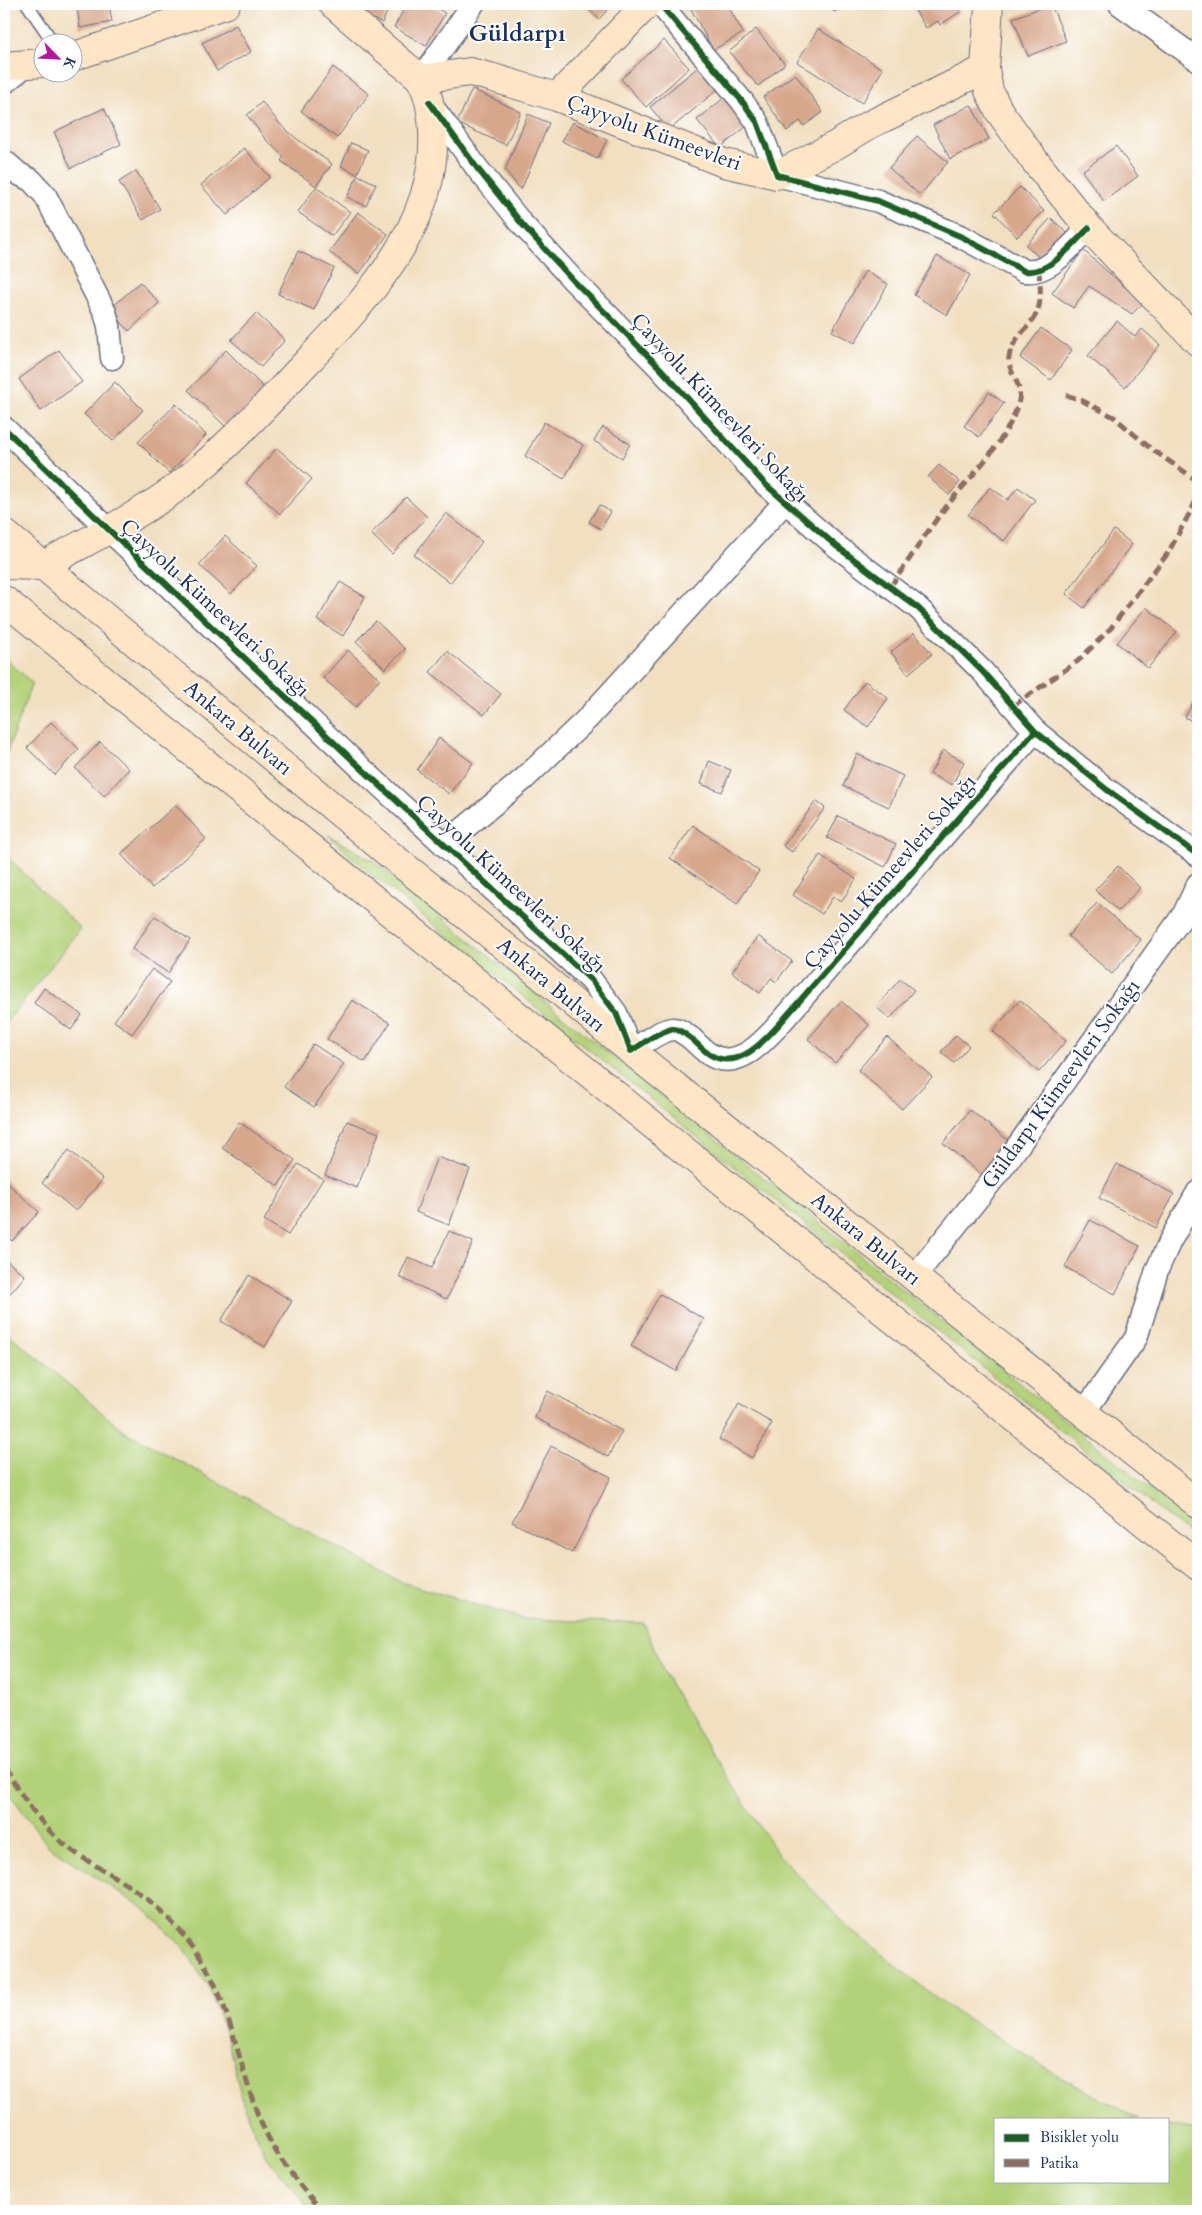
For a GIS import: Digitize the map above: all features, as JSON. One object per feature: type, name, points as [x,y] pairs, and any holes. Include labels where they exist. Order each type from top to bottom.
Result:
[{"type":"main road","points":[[82,54],[226,4]]},
{"type":"main road","name":"Çayyolu Kümeevleri Sokağı","points":[[42,566],[172,490],[207,463],[311,358],[377,282],[407,234],[426,186],[433,143],[425,90],[333,4]]},
{"type":"main road","points":[[557,97],[647,4]]},
{"type":"main road","points":[[989,4],[985,69],[989,91],[1000,111],[1034,160],[1089,228],[1198,342]]},
{"type":"main road","points":[[777,175],[836,145],[869,125],[985,69]]},
{"type":"main road","name":"Çayyolu Kümeevleri","points":[[425,90],[452,73],[470,72],[557,97],[724,163],[777,175]]},
{"type":"main road","name":"Ankara Bulvarı","points":[[4,533],[631,1051],[1198,1504]]},
{"type":"main road","points":[[4,565],[42,566]]},
{"type":"main road","points":[[4,600],[1198,1566]]},
{"type":"street","points":[[425,90],[473,4]]},
{"type":"street","points":[[660,4],[742,101],[757,122],[777,175],[878,200],[962,237],[1024,271],[1039,271],[1047,266],[1089,228]]},
{"type":"street","points":[[1120,4],[1198,60]]},
{"type":"street","points":[[4,83],[24,65]]},
{"type":"street","name":"Çayyolu Kümeevleri Sokağı","points":[[425,90],[477,168],[522,224],[573,280],[660,368],[765,484],[835,545],[918,608],[982,672],[1035,731],[1106,789],[1198,855]]},
{"type":"street","points":[[4,161],[19,174],[31,180],[45,195],[105,312],[109,326],[112,358]]},
{"type":"street","name":"Çayyolu Kümeevleri Sokağı","points":[[4,428],[108,529],[444,845],[591,980],[616,1014],[631,1051],[665,1031],[673,1029],[684,1033],[710,1055],[718,1058],[729,1060],[752,1051],[783,1020],[1035,731]]},
{"type":"street","name":"Çayyolu Kümeevleri Sokağı","points":[[444,845],[525,778],[588,719],[785,502]]},
{"type":"street","name":"Güldarpı Kümeevleri Sokağı","points":[[914,1277],[1002,1168],[1184,914],[1198,884]]},
{"type":"street","points":[[1084,1412],[1136,1338],[1157,1270],[1170,1241],[1198,1192]]},
{"type":"lane","points":[[26,4],[45,32]]},
{"type":"green space","points":[[4,657],[32,683],[4,760]]},
{"type":"green space","points":[[328,835],[373,861],[566,1019],[1198,1527],[1198,1541],[366,870]]},
{"type":"green space","points":[[4,854],[81,929],[4,1025]]},
{"type":"green space","points":[[4,1330],[124,1431],[401,1582],[524,1619],[644,1623],[664,1673],[697,1730],[778,1854],[848,1927],[941,2002],[1064,2079],[1137,2118],[994,2118],[994,2182],[1170,2182],[1170,2125],[1198,2130],[1198,2211],[311,2211],[265,2155],[243,2103],[227,2038],[210,1990],[184,1948],[143,1908],[48,1846],[4,1786]]},
{"type":"building","points":[[109,4],[112,22],[80,28],[77,7]]},
{"type":"building","points":[[351,4],[391,4],[382,23],[349,7]]},
{"type":"building","points":[[407,4],[429,4],[445,13],[426,46],[394,27]]},
{"type":"building","points":[[583,4],[613,4],[599,19]]},
{"type":"building","points":[[700,4],[727,4],[743,33],[713,50],[691,9]]},
{"type":"building","points":[[829,4],[848,4],[834,12]]},
{"type":"building","points":[[911,4],[955,4],[960,12],[940,25],[938,21],[926,28]]},
{"type":"building","points":[[1051,4],[1066,41],[1028,56],[1013,18]]},
{"type":"building","points":[[236,25],[251,52],[217,71],[202,43]]},
{"type":"building","points":[[756,29],[785,64],[758,86],[729,52]]},
{"type":"building","points":[[818,29],[883,69],[862,103],[797,62]]},
{"type":"building","points":[[664,40],[689,68],[646,107],[621,79]]},
{"type":"building","points":[[333,67],[369,94],[337,138],[301,111]]},
{"type":"building","points":[[698,67],[717,90],[669,130],[650,107]]},
{"type":"building","points":[[795,74],[823,112],[804,126],[800,121],[787,131],[763,97]]},
{"type":"building","points":[[472,89],[521,112],[506,145],[457,123]]},
{"type":"building","points":[[725,97],[748,125],[720,148],[697,120]]},
{"type":"building","points":[[262,102],[280,124],[297,139],[332,164],[316,186],[281,161],[284,157],[266,140],[247,115]]},
{"type":"building","points":[[971,105],[989,139],[950,159],[933,125]]},
{"type":"building","points":[[104,108],[121,144],[71,168],[54,132]]},
{"type":"building","points":[[528,114],[549,123],[521,190],[505,170]]},
{"type":"building","points":[[573,122],[607,140],[597,159],[562,141]]},
{"type":"building","points":[[917,136],[948,162],[920,195],[889,168]]},
{"type":"building","points":[[351,143],[368,150],[357,174],[341,166]]},
{"type":"building","points":[[1116,146],[1138,176],[1104,201],[1082,171]]},
{"type":"building","points":[[244,148],[270,177],[227,215],[201,185]]},
{"type":"building","points":[[136,171],[160,209],[143,220],[119,182]]},
{"type":"building","points":[[358,175],[376,184],[366,206],[347,197]]},
{"type":"building","points":[[316,187],[350,212],[332,236],[298,212]]},
{"type":"building","points":[[1020,187],[1044,211],[1017,237],[994,213]]},
{"type":"building","points":[[358,212],[388,234],[359,274],[329,252]]},
{"type":"building","points":[[1051,218],[1067,233],[1042,260],[1026,245]]},
{"type":"building","points":[[1083,250],[1143,303],[1132,314],[1089,286],[1073,308],[1052,293]]},
{"type":"building","points":[[298,251],[334,268],[314,310],[278,294]]},
{"type":"building","points":[[937,256],[970,275],[947,315],[914,295]]},
{"type":"building","points":[[865,271],[888,284],[855,343],[832,331]]},
{"type":"building","points":[[140,282],[159,303],[129,331],[110,309]]},
{"type":"building","points":[[256,313],[285,340],[261,367],[231,340]]},
{"type":"building","points":[[1117,321],[1135,337],[1142,329],[1160,345],[1125,387],[1088,356]]},
{"type":"building","points":[[1041,328],[1072,350],[1051,380],[1020,358]]},
{"type":"building","points":[[59,350],[82,382],[41,411],[19,379]]},
{"type":"building","points":[[226,350],[265,389],[227,428],[188,390]]},
{"type":"building","points":[[115,382],[143,410],[113,441],[84,414]]},
{"type":"building","points":[[989,392],[1004,403],[979,437],[964,426]]},
{"type":"building","points":[[176,404],[206,435],[169,473],[138,442]]},
{"type":"building","points":[[544,422],[583,445],[564,479],[525,456]]},
{"type":"building","points":[[603,427],[630,444],[622,458],[594,441]]},
{"type":"building","points":[[277,448],[312,479],[280,514],[246,483]]},
{"type":"building","points":[[939,465],[960,482],[949,495],[928,477]]},
{"type":"building","points":[[990,487],[1008,500],[1018,487],[1035,500],[1004,541],[968,515]]},
{"type":"building","points":[[406,497],[427,517],[392,554],[371,534]]},
{"type":"building","points":[[599,505],[611,512],[601,529],[589,522]]},
{"type":"building","points":[[446,513],[482,542],[450,583],[414,555]]},
{"type":"building","points":[[1114,530],[1132,544],[1084,608],[1066,594]]},
{"type":"building","points":[[225,536],[257,566],[231,594],[199,565]]},
{"type":"building","points":[[340,582],[365,597],[343,636],[317,620]]},
{"type":"building","points":[[1146,607],[1177,632],[1148,668],[1117,643]]},
{"type":"building","points":[[376,621],[405,649],[385,669],[356,641]]},
{"type":"building","points":[[914,633],[932,654],[908,674],[891,652]]},
{"type":"building","points":[[348,650],[380,679],[356,707],[323,678]]},
{"type":"building","points":[[447,651],[501,694],[484,715],[430,672]]},
{"type":"building","points":[[865,681],[888,698],[868,727],[844,710]]},
{"type":"building","points":[[1198,694],[1198,725],[1185,717]]},
{"type":"building","points":[[51,722],[79,749],[55,775],[27,748]]},
{"type":"building","points":[[439,738],[473,763],[449,794],[417,770]]},
{"type":"building","points":[[100,742],[129,769],[104,796],[75,768]]},
{"type":"building","points":[[943,750],[964,762],[952,785],[930,774]]},
{"type":"building","points":[[857,754],[903,776],[889,807],[843,786]]},
{"type":"building","points":[[709,761],[731,770],[722,792],[701,784]]},
{"type":"building","points":[[816,801],[825,808],[792,852],[783,846]]},
{"type":"building","points":[[176,805],[206,839],[152,888],[121,854]]},
{"type":"building","points":[[838,816],[896,844],[885,867],[827,838]]},
{"type":"building","points":[[693,825],[759,871],[737,904],[670,858]]},
{"type":"building","points":[[820,855],[856,879],[841,902],[833,897],[822,914],[793,895]]},
{"type":"building","points":[[1118,866],[1140,888],[1118,911],[1095,890]]},
{"type":"building","points":[[1097,903],[1141,940],[1112,974],[1068,936]]},
{"type":"building","points":[[155,916],[190,940],[168,973],[132,949]]},
{"type":"building","points":[[758,936],[792,961],[776,982],[771,978],[760,993],[732,972]]},
{"type":"building","points":[[152,969],[170,982],[132,1034],[114,1021]]},
{"type":"building","points":[[900,979],[914,990],[890,1019],[876,1007]]},
{"type":"building","points":[[44,988],[82,1015],[71,1030],[34,1003]]},
{"type":"building","points":[[352,1000],[390,1023],[365,1062],[327,1039]]},
{"type":"building","points":[[1020,1000],[1066,1041],[1039,1072],[993,1031]]},
{"type":"building","points":[[841,1001],[869,1025],[835,1063],[808,1039]]},
{"type":"building","points":[[956,1035],[969,1046],[954,1063],[941,1052]]},
{"type":"building","points":[[887,1037],[932,1077],[902,1109],[858,1070]]},
{"type":"building","points":[[313,1044],[344,1064],[314,1107],[284,1087]]},
{"type":"building","points":[[970,1110],[1009,1141],[982,1175],[943,1143]]},
{"type":"building","points":[[347,1121],[379,1133],[357,1188],[325,1175]]},
{"type":"building","points":[[239,1122],[295,1160],[278,1186],[222,1148]]},
{"type":"building","points":[[69,1150],[103,1179],[76,1211],[42,1183]]},
{"type":"building","points":[[437,1157],[470,1169],[449,1225],[416,1212]]},
{"type":"building","points":[[298,1164],[323,1179],[288,1235],[264,1220]]},
{"type":"building","points":[[1117,1164],[1174,1194],[1156,1228],[1099,1198]]},
{"type":"building","points":[[4,1180],[39,1212],[12,1241],[4,1233]]},
{"type":"building","points":[[1090,1220],[1140,1246],[1115,1294],[1065,1267]]},
{"type":"building","points":[[449,1231],[473,1242],[447,1299],[399,1277],[408,1257],[432,1268]]},
{"type":"building","points":[[4,1258],[25,1276],[6,1298],[4,1296]]},
{"type":"building","points":[[249,1275],[292,1301],[265,1347],[221,1321]]},
{"type":"building","points":[[660,1294],[704,1319],[676,1371],[631,1346]]},
{"type":"building","points":[[548,1391],[622,1431],[608,1457],[534,1417]]},
{"type":"building","points":[[739,1404],[772,1423],[752,1458],[719,1439]]},
{"type":"building","points":[[551,1446],[611,1477],[572,1553],[512,1522]]},
{"type":"marked path","points":[[890,587],[942,512],[986,459],[1007,430],[1020,394],[1010,368],[1009,357],[1013,345],[1038,311],[1040,294],[1039,271]]},
{"type":"marked path","points":[[1066,395],[1081,400],[1114,417],[1150,448],[1198,481]]},
{"type":"marked path","points":[[1013,706],[1078,661],[1110,629],[1168,553],[1194,505],[1198,486]]},
{"type":"marked path","points":[[4,1768],[32,1809],[56,1837],[80,1856],[147,1899],[171,1921],[192,1946],[205,1965],[224,2006],[250,2093],[270,2141],[303,2189],[323,2211]]},
{"type":"cycle path","points":[[660,4],[742,101],[757,122],[777,175],[878,201],[962,237],[1024,271],[1034,271],[1052,263],[1068,250],[1089,228]]},
{"type":"cycle path","points":[[429,102],[477,168],[522,224],[573,280],[660,368],[765,484],[835,545],[918,608],[982,671],[1035,731],[1106,789],[1198,855]]},
{"type":"cycle path","points":[[4,428],[360,767],[591,980],[616,1013],[631,1051],[656,1035],[672,1029],[682,1032],[709,1054],[720,1059],[741,1057],[760,1044],[1035,731]]},
{"type":"district","name":"Güldarpı","points":[[517,33]]}]
